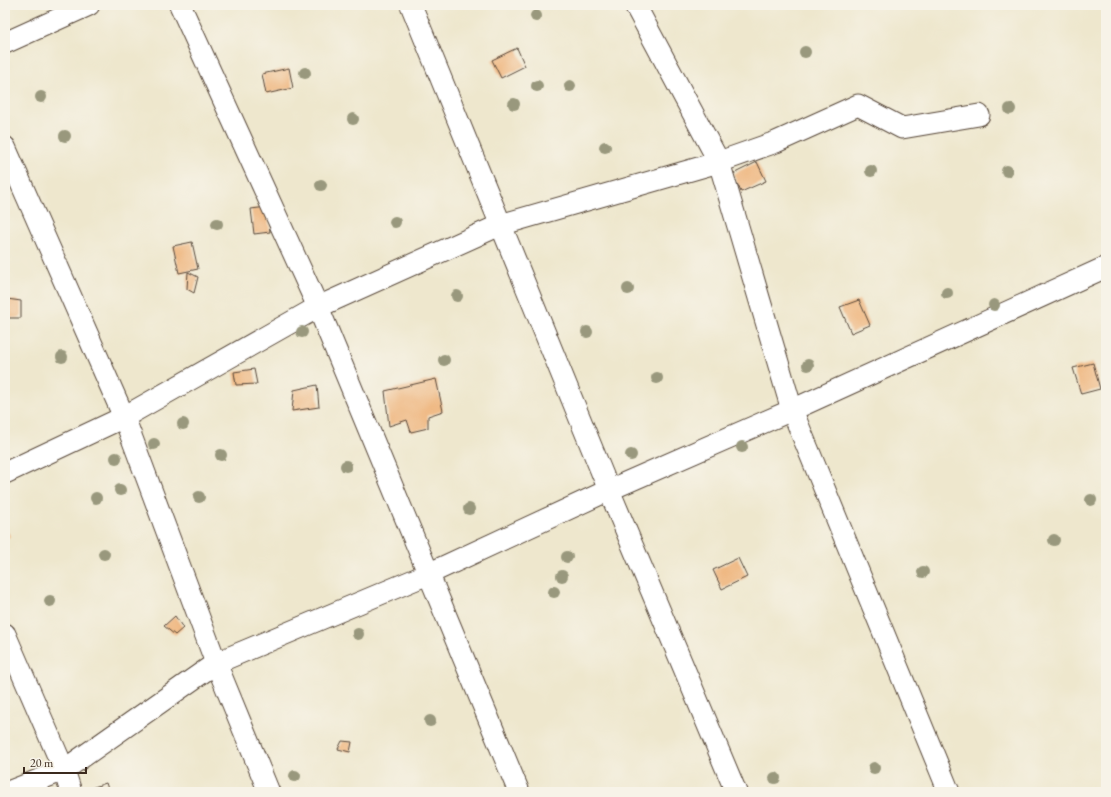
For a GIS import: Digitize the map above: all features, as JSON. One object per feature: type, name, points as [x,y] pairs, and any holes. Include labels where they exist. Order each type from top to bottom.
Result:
[{"type":"street","points":[[5,43],[89,5]]},
{"type":"street","points":[[180,5],[318,307],[518,792]]},
{"type":"street","points":[[411,5],[609,490],[736,792]]},
{"type":"street","points":[[635,5],[719,162],[792,410],[949,792]]},
{"type":"street","points":[[5,473],[124,418],[318,307],[500,225],[719,162],[776,142],[858,105],[902,128],[979,115]]},
{"type":"street","points":[[5,147],[124,418],[216,663],[269,792]]},
{"type":"street","points":[[8,792],[64,770],[216,663],[428,574],[609,490],[792,410],[1106,267]]},
{"type":"street","points":[[5,634],[64,770],[71,792]]},
{"type":"building","points":[[517,48],[525,66],[501,78],[492,60]]},
{"type":"building","points":[[289,68],[293,88],[266,94],[262,74]]},
{"type":"building","points":[[757,162],[766,181],[741,192],[733,174]]},
{"type":"building","points":[[267,207],[270,232],[254,234],[251,209]]},
{"type":"building","points":[[192,242],[198,269],[179,273],[173,246]]},
{"type":"building","points":[[188,272],[198,277],[194,293],[187,289]]},
{"type":"building","points":[[7,299],[21,301],[21,318],[7,318]]},
{"type":"building","points":[[859,300],[870,325],[851,333],[840,307]]},
{"type":"building","points":[[1093,363],[1100,389],[1081,394],[1073,368]]},
{"type":"building","points":[[254,369],[257,384],[236,385],[234,372]]},
{"type":"building","points":[[436,379],[443,411],[428,416],[428,428],[411,432],[407,420],[389,426],[385,391]]},
{"type":"building","points":[[317,385],[319,407],[292,411],[294,390]]},
{"type":"building","points":[[5,529],[10,536],[5,540]]},
{"type":"building","points":[[738,558],[747,577],[722,589],[713,570]]},
{"type":"building","points":[[175,616],[183,628],[175,635],[164,626]]},
{"type":"building","points":[[342,741],[352,742],[350,752],[338,749]]},
{"type":"building","points":[[106,783],[109,792],[92,792],[91,788]]}]
